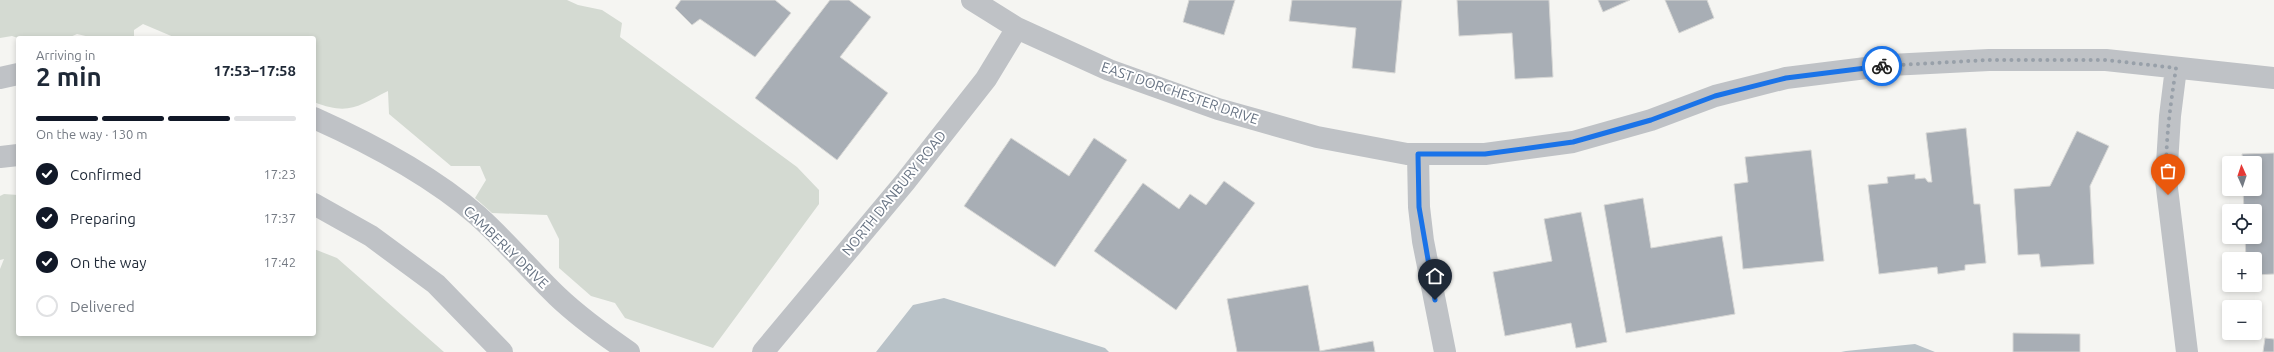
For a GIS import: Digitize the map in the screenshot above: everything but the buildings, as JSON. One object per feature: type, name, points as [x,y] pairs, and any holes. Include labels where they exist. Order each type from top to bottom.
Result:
[{"type":"street","name":"EAST DORCHESTER DRIVE","points":[[972,0],[1017,28],[1109,70],[1218,110],[1317,137],[1408,154],[1485,154],[1573,142],[1651,120],[1715,96],[1786,78],[1890,65],[1988,60],[2106,60],[2274,78]]},
{"type":"street","name":"NORTH DANBURY ROAD","points":[[763,352],[915,170],[986,79],[1017,28]]},
{"type":"street","points":[[2176,68],[2170,116],[2166,180],[2187,352]]},
{"type":"street","points":[[0,78],[16,74]]},
{"type":"street","name":"CAMBERLY DRIVE","points":[[316,119],[363,140],[425,178],[477,216],[558,297],[601,333],[629,352]]},
{"type":"street","points":[[1418,154],[1419,207],[1423,241],[1445,352]]},
{"type":"street","points":[[0,157],[16,155]]},
{"type":"street","points":[[316,205],[371,236],[436,284],[502,352]]},
{"type":"shaded area","points":[[0,0],[567,0],[578,5],[602,10],[622,23],[620,37],[797,167],[819,190],[819,204],[713,348],[625,318],[615,303],[591,296],[559,268],[559,239],[547,215],[492,213],[475,198],[486,180],[480,166],[451,166],[389,114],[388,91],[361,105],[345,109],[316,103],[316,36],[171,36],[143,24],[134,30],[134,36],[86,36],[77,34],[72,36],[16,36],[16,37],[12,36],[0,38]]},
{"type":"shaded area","points":[[4,194],[16,195],[16,336],[316,336],[316,250],[337,258],[444,352],[0,352],[0,269],[4,259],[0,260],[0,196]]},
{"type":"shaded area","points":[[944,298],[1105,348],[1109,352],[876,352],[913,305]]},
{"type":"shaded area","points":[[1915,344],[1935,352],[1841,352],[1846,351]]},
{"type":"way so far","points":[[1882,66],[1988,60],[2106,60],[2176,68],[2170,116],[2166,180],[2168,195]]},
{"type":"route","points":[[1435,300],[1423,241],[1419,207],[1418,154],[1485,154],[1573,142],[1651,120],[1715,96],[1786,78],[1882,66]]}]
